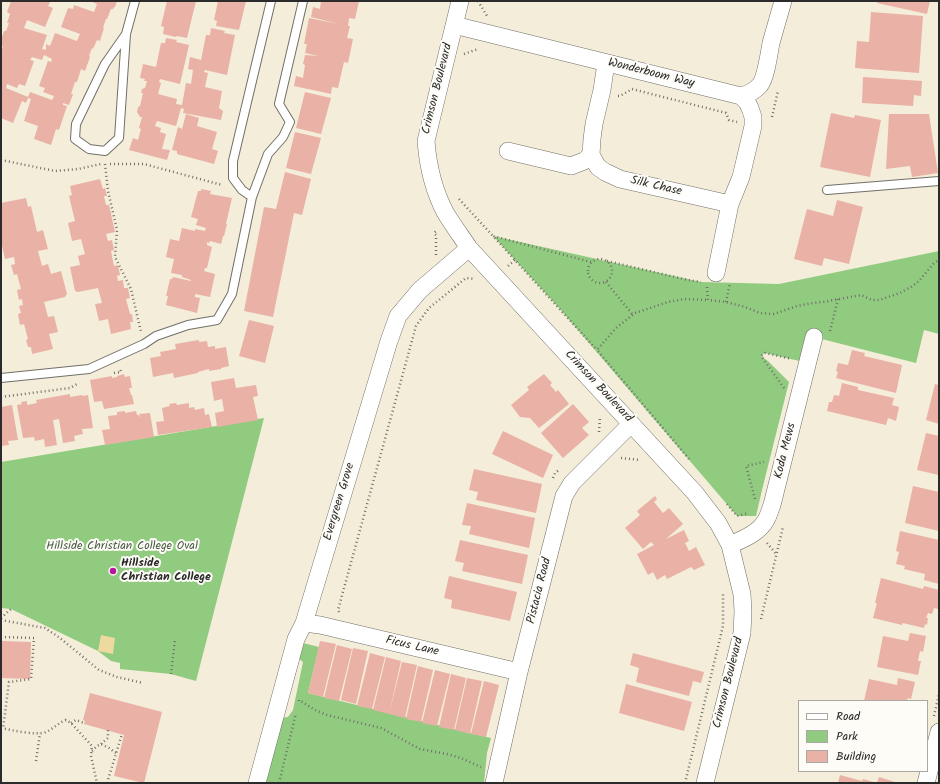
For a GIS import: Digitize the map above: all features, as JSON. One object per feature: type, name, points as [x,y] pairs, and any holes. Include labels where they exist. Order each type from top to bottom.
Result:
[{"type":"street","name":"Crimson Boulevard","points":[[460,1],[426,141],[432,181],[445,211],[469,248],[695,493],[718,523],[730,545],[742,594],[742,633],[705,783]]},
{"type":"street","points":[[716,273],[730,204],[742,177],[753,126],[753,117],[750,108],[741,96],[755,90],[760,84],[783,1]]},
{"type":"street","name":"Wonderboom Way","points":[[454,25],[741,96]]},
{"type":"street","points":[[508,151],[571,166],[584,160],[591,154],[594,124],[602,90],[606,63]]},
{"type":"street","name":"Silk Chase","points":[[591,154],[598,167],[605,172],[620,178],[730,204]]},
{"type":"street","name":"Evergreen Grove","points":[[258,783],[296,639],[304,623],[389,341],[398,316],[420,290],[469,248]]},
{"type":"street","name":"Koda Mews","points":[[730,545],[756,531],[766,521],[779,482],[808,363],[821,337]]},
{"type":"street","name":"Pistacia Road","points":[[490,776],[519,672],[564,496],[572,483],[631,424]]},
{"type":"street","name":"Ficus Lane","points":[[304,623],[342,630],[519,672]]},
{"type":"street","points":[[926,783],[939,732]]},
{"type":"lane","points":[[126,34],[105,64],[76,124],[76,139],[89,149],[105,151],[119,138],[126,34],[135,1]]},
{"type":"lane","points":[[252,197],[242,190],[233,178],[233,161],[271,1]]},
{"type":"lane","points":[[1,378],[89,369],[144,344],[156,336],[188,325],[217,320],[232,294],[252,197],[268,154],[283,137],[290,122],[279,104],[303,1]]},
{"type":"lane","points":[[827,190],[939,181]]},
{"type":"path","points":[[460,56],[484,47],[489,18],[478,1]]},
{"type":"path","points":[[602,90],[613,95],[620,96],[632,89],[726,113],[729,120],[738,122],[739,118]]},
{"type":"path","points":[[105,151],[108,190],[117,230],[115,257],[131,289],[144,344]]},
{"type":"path","points":[[1,160],[55,171],[78,169],[105,164],[144,164],[242,190]]},
{"type":"path","points":[[457,197],[597,350],[692,462]]},
{"type":"path","points":[[493,236],[591,262]]},
{"type":"path","points":[[607,261],[611,266],[612,274],[610,278],[603,283],[591,280],[588,276],[588,268],[591,262],[598,258],[602,258],[607,261],[705,283],[708,287],[708,300]]},
{"type":"path","points":[[342,630],[346,619],[338,610],[416,326],[430,308],[466,278],[492,281],[515,260]]},
{"type":"path","points":[[597,350],[616,328],[635,313],[668,302],[686,299],[708,300],[745,307],[760,313],[774,314],[797,306],[861,295],[872,300],[879,300],[900,294],[911,287],[919,281],[934,263],[939,260]]},
{"type":"path","points":[[606,282],[633,315]]},
{"type":"path","points":[[821,337],[838,299]]},
{"type":"path","points":[[785,389],[761,356],[765,353],[808,363]]},
{"type":"path","points":[[600,414],[599,435],[615,458],[646,460]]},
{"type":"path","points":[[758,495],[756,501],[746,466],[766,462],[764,469]]},
{"type":"path","points":[[727,504],[737,516],[753,512]]},
{"type":"path","points":[[760,623],[784,524]]},
{"type":"path","points":[[685,783],[723,626],[723,588]]},
{"type":"path","points":[[1,619],[11,609]]},
{"type":"path","points":[[1,619],[45,628],[60,638],[99,670],[117,678],[144,683]]},
{"type":"path","points":[[1,637],[34,638],[31,679],[9,682],[2,729],[35,734],[47,732],[60,722],[66,720],[71,723],[92,746],[91,756],[97,783]]},
{"type":"path","points":[[171,674],[175,638]]},
{"type":"path","points":[[279,783],[299,700],[315,710],[327,715],[381,728],[420,749],[447,754],[472,762],[490,776]]},
{"type":"path","points":[[71,723],[76,720],[84,723]]},
{"type":"path","points":[[91,751],[108,738],[108,730]]},
{"type":"path","points":[[36,761],[40,733]]},
{"type":"path","points":[[107,783],[122,734]]},
{"type":"path","points":[[97,746],[101,744],[116,753]]},
{"type":"green space","points":[[493,236],[701,282],[779,284],[939,251],[939,334],[924,330],[916,363],[814,337],[808,363],[765,353],[761,356],[789,382],[756,516],[737,516],[559,308]]},
{"type":"green space","name":"Hillside Christian College Oval","points":[[264,418],[196,681],[171,674],[120,669],[120,663],[111,661],[98,651],[11,609],[1,608],[1,462]]},
{"type":"green space","points":[[303,643],[319,647],[308,693],[491,738],[487,753],[484,783],[266,783],[280,718],[288,717],[293,710],[303,662],[297,657]]},
{"type":"sand","points":[[101,635],[115,638],[113,654],[98,651]]},
{"type":"building","points":[[11,1],[50,2],[48,6],[53,8],[45,27],[27,20],[24,28],[47,35],[42,49],[46,50],[46,44],[50,46],[55,33],[77,41],[80,34],[61,27],[68,8],[73,9],[74,5],[94,12],[97,4],[90,1],[117,1],[115,7],[111,9],[106,19],[100,41],[97,40],[93,49],[92,48],[85,71],[81,69],[77,82],[75,82],[69,105],[63,103],[63,105],[67,106],[59,130],[56,129],[51,145],[34,139],[38,126],[24,121],[31,99],[28,98],[26,103],[22,101],[13,123],[1,118],[1,52],[3,46],[1,45],[1,40],[9,23],[7,23],[10,14],[7,12]],"holes":[[[44,55],[52,59],[51,62],[48,61],[39,86],[45,88],[43,92],[54,96],[52,100],[30,92],[28,97],[6,88],[7,84],[17,88],[19,84],[25,86],[34,61],[30,60],[32,57],[42,60]]]},
{"type":"building","points":[[167,1],[196,1],[187,38],[163,34],[164,27],[161,26]]},
{"type":"building","points":[[218,1],[246,1],[239,30],[216,26],[217,21],[214,20]]},
{"type":"building","points":[[321,1],[359,1],[355,19],[349,18],[348,26],[350,26],[347,38],[353,39],[348,63],[344,62],[338,88],[332,87],[331,94],[294,86],[296,76],[303,78],[305,65],[303,64],[305,55],[319,56],[305,53],[307,44],[304,44],[309,18],[339,24],[311,17],[313,7],[320,9]]},
{"type":"building","points":[[878,1],[930,1],[927,14],[877,3]]},
{"type":"building","points":[[871,12],[923,16],[919,73],[855,68],[857,41],[869,42]]},
{"type":"building","points":[[211,28],[235,35],[227,75],[205,70],[204,72],[208,73],[205,87],[222,91],[219,108],[223,111],[221,120],[183,113],[184,109],[181,108],[176,126],[157,121],[155,126],[161,128],[160,132],[166,134],[162,149],[170,150],[167,160],[129,150],[133,138],[138,140],[141,129],[139,128],[142,117],[140,117],[137,112],[143,93],[141,93],[142,89],[145,88],[147,81],[140,78],[143,64],[156,67],[161,43],[165,43],[166,38],[177,40],[176,42],[189,45],[180,84],[160,79],[159,82],[161,83],[158,94],[177,99],[176,104],[182,105],[186,83],[191,84],[193,70],[188,69],[190,57],[201,60],[206,35],[210,35]]},
{"type":"building","points":[[863,77],[922,81],[921,96],[914,95],[913,106],[862,103]]},
{"type":"building","points":[[305,92],[331,98],[321,134],[296,128]]},
{"type":"building","points":[[831,113],[854,118],[855,115],[881,120],[870,177],[820,167]]},
{"type":"building","points":[[186,114],[199,118],[197,126],[217,132],[212,149],[218,151],[214,164],[177,154],[177,151],[172,150],[178,127],[182,129]]},
{"type":"building","points":[[889,114],[929,114],[938,173],[912,177],[910,166],[886,169]]},
{"type":"building","points":[[295,132],[321,138],[311,174],[286,168]]},
{"type":"building","points":[[285,172],[311,179],[302,215],[294,213],[273,317],[244,311],[264,207],[276,209]]},
{"type":"building","points":[[100,179],[103,189],[105,188],[107,196],[104,196],[106,205],[109,205],[115,232],[106,234],[108,241],[112,240],[114,250],[111,251],[114,266],[118,265],[120,275],[117,276],[118,281],[123,280],[124,288],[128,288],[130,298],[126,299],[130,314],[132,314],[133,322],[130,322],[131,329],[111,334],[108,319],[99,321],[95,304],[102,303],[98,288],[78,292],[75,291],[70,267],[80,265],[78,256],[85,254],[81,239],[72,241],[68,223],[75,221],[69,196],[72,195],[70,186]]},
{"type":"building","points":[[201,189],[211,191],[210,194],[232,198],[221,244],[210,241],[209,243],[207,242],[207,245],[212,247],[207,268],[205,268],[204,271],[215,274],[210,297],[195,294],[195,297],[200,298],[197,313],[166,305],[168,296],[166,296],[170,279],[173,277],[191,280],[182,277],[182,275],[171,273],[174,259],[166,257],[170,239],[179,241],[182,228],[195,231],[195,229],[205,231],[206,228],[196,225],[198,219],[191,217],[198,191],[201,191]]},
{"type":"building","points":[[26,198],[28,207],[31,206],[37,232],[43,230],[48,249],[38,251],[42,266],[48,264],[51,274],[61,271],[67,294],[65,297],[44,302],[48,317],[54,316],[58,332],[49,334],[53,349],[32,354],[31,347],[28,347],[26,340],[28,339],[24,324],[20,325],[18,314],[21,313],[19,306],[23,305],[22,299],[19,300],[17,290],[21,289],[17,274],[14,275],[11,265],[15,264],[14,257],[5,259],[1,241],[1,203]]},
{"type":"building","points":[[837,200],[863,207],[849,264],[824,258],[822,266],[794,259],[807,209],[833,216]]},
{"type":"building","points":[[249,320],[274,326],[265,363],[239,356]]},
{"type":"building","points":[[199,340],[199,342],[207,341],[208,347],[215,346],[215,349],[226,347],[229,366],[209,371],[209,369],[174,378],[173,373],[153,377],[150,358],[161,356],[160,352],[176,349],[175,344]]},
{"type":"building","points":[[852,350],[865,353],[864,356],[902,365],[896,393],[836,378],[838,363],[848,365]]},
{"type":"building","points":[[124,374],[125,377],[130,376],[132,388],[129,388],[134,404],[104,409],[102,401],[94,402],[90,380],[112,376],[112,378]]},
{"type":"building","points":[[544,374],[552,383],[550,385],[556,392],[558,390],[569,404],[539,428],[530,418],[520,417],[511,405],[529,390],[527,387]]},
{"type":"building","points":[[234,378],[236,388],[256,385],[258,396],[253,397],[258,420],[217,427],[215,413],[224,411],[222,399],[214,401],[211,382]]},
{"type":"building","points":[[842,383],[858,387],[858,390],[894,398],[892,405],[899,407],[896,421],[888,418],[886,425],[827,411],[829,402],[832,402],[834,395],[839,396]]},
{"type":"building","points":[[935,384],[939,385],[939,424],[926,420]]},
{"type":"building","points":[[70,394],[70,397],[88,395],[93,428],[82,429],[83,434],[74,436],[75,441],[63,443],[59,419],[53,420],[57,445],[45,447],[44,439],[35,441],[34,437],[23,438],[17,405],[22,404],[21,402],[27,401],[27,405],[37,403],[36,400]]},
{"type":"building","points":[[176,403],[177,405],[189,403],[189,408],[194,407],[195,410],[204,408],[205,415],[209,414],[212,427],[158,435],[156,422],[164,421],[162,408],[170,406],[169,404]]},
{"type":"building","points":[[573,404],[589,422],[582,428],[589,435],[563,458],[541,433]]},
{"type":"building","points":[[12,405],[18,440],[8,441],[9,445],[1,446],[1,407]]},
{"type":"building","points":[[125,411],[125,413],[136,411],[139,417],[140,416],[139,414],[150,413],[154,437],[105,445],[102,430],[110,429],[108,416],[117,415],[117,412]]},
{"type":"building","points":[[503,431],[553,455],[543,478],[492,454]]},
{"type":"building","points":[[926,433],[939,436],[939,475],[917,470]]},
{"type":"building","points":[[474,469],[542,484],[536,513],[476,500],[478,492],[469,490]]},
{"type":"building","points":[[913,486],[939,492],[939,531],[905,523]]},
{"type":"building","points":[[655,496],[657,499],[654,502],[663,513],[669,508],[683,524],[666,539],[684,530],[689,541],[685,543],[689,551],[696,547],[705,565],[694,570],[691,567],[667,579],[665,575],[657,580],[653,572],[648,575],[637,554],[654,545],[651,542],[643,549],[625,528],[640,515],[637,511]]},
{"type":"building","points":[[467,503],[535,518],[529,548],[469,534],[471,526],[462,525]]},
{"type":"building","points":[[900,531],[939,540],[939,584],[924,580],[925,574],[904,569],[905,566],[896,564],[899,552],[896,551]]},
{"type":"building","points":[[460,540],[528,555],[522,584],[462,571],[464,563],[455,561]]},
{"type":"building","points":[[449,576],[517,592],[510,621],[451,608],[452,600],[444,598]]},
{"type":"building","points":[[881,578],[923,589],[924,586],[939,590],[938,609],[934,608],[932,614],[928,613],[926,618],[928,618],[927,625],[925,624],[924,628],[903,623],[902,625],[873,618]]},
{"type":"building","points":[[910,633],[926,636],[923,652],[920,651],[918,661],[921,661],[918,675],[877,667],[883,636],[908,641]]},
{"type":"building","points":[[1,641],[31,642],[30,679],[1,678]]},
{"type":"building","points":[[320,641],[336,644],[323,697],[308,693]]},
{"type":"building","points":[[337,645],[352,649],[339,701],[324,698]]},
{"type":"building","points":[[353,648],[368,651],[356,704],[341,700]]},
{"type":"building","points":[[370,653],[385,657],[372,709],[357,706]]},
{"type":"building","points":[[633,653],[704,672],[701,683],[693,681],[689,696],[636,682],[639,668],[630,665]]},
{"type":"building","points":[[386,657],[401,661],[389,714],[373,710]]},
{"type":"building","points":[[402,662],[417,665],[405,718],[389,714]]},
{"type":"building","points":[[418,666],[433,670],[421,722],[406,719]]},
{"type":"building","points":[[435,670],[450,674],[437,726],[422,723]]},
{"type":"building","points":[[451,674],[466,678],[454,730],[439,727]]},
{"type":"building","points":[[467,678],[482,681],[470,734],[455,730]]},
{"type":"building","points":[[898,678],[915,682],[911,699],[864,700],[869,679],[897,685]]},
{"type":"building","points":[[484,681],[499,685],[486,737],[471,734]]},
{"type":"building","points":[[626,684],[692,702],[684,731],[619,713]]},
{"type":"building","points":[[90,693],[162,712],[144,783],[114,776],[124,735],[84,724],[85,721],[83,720]]},
{"type":"building","points":[[840,775],[862,781],[863,779],[877,783],[838,783]]},
{"type":"building","points":[[879,777],[895,782],[877,783]]},
{"type":"place","name":"Hillside Christian College","points":[[113,571]]}]
